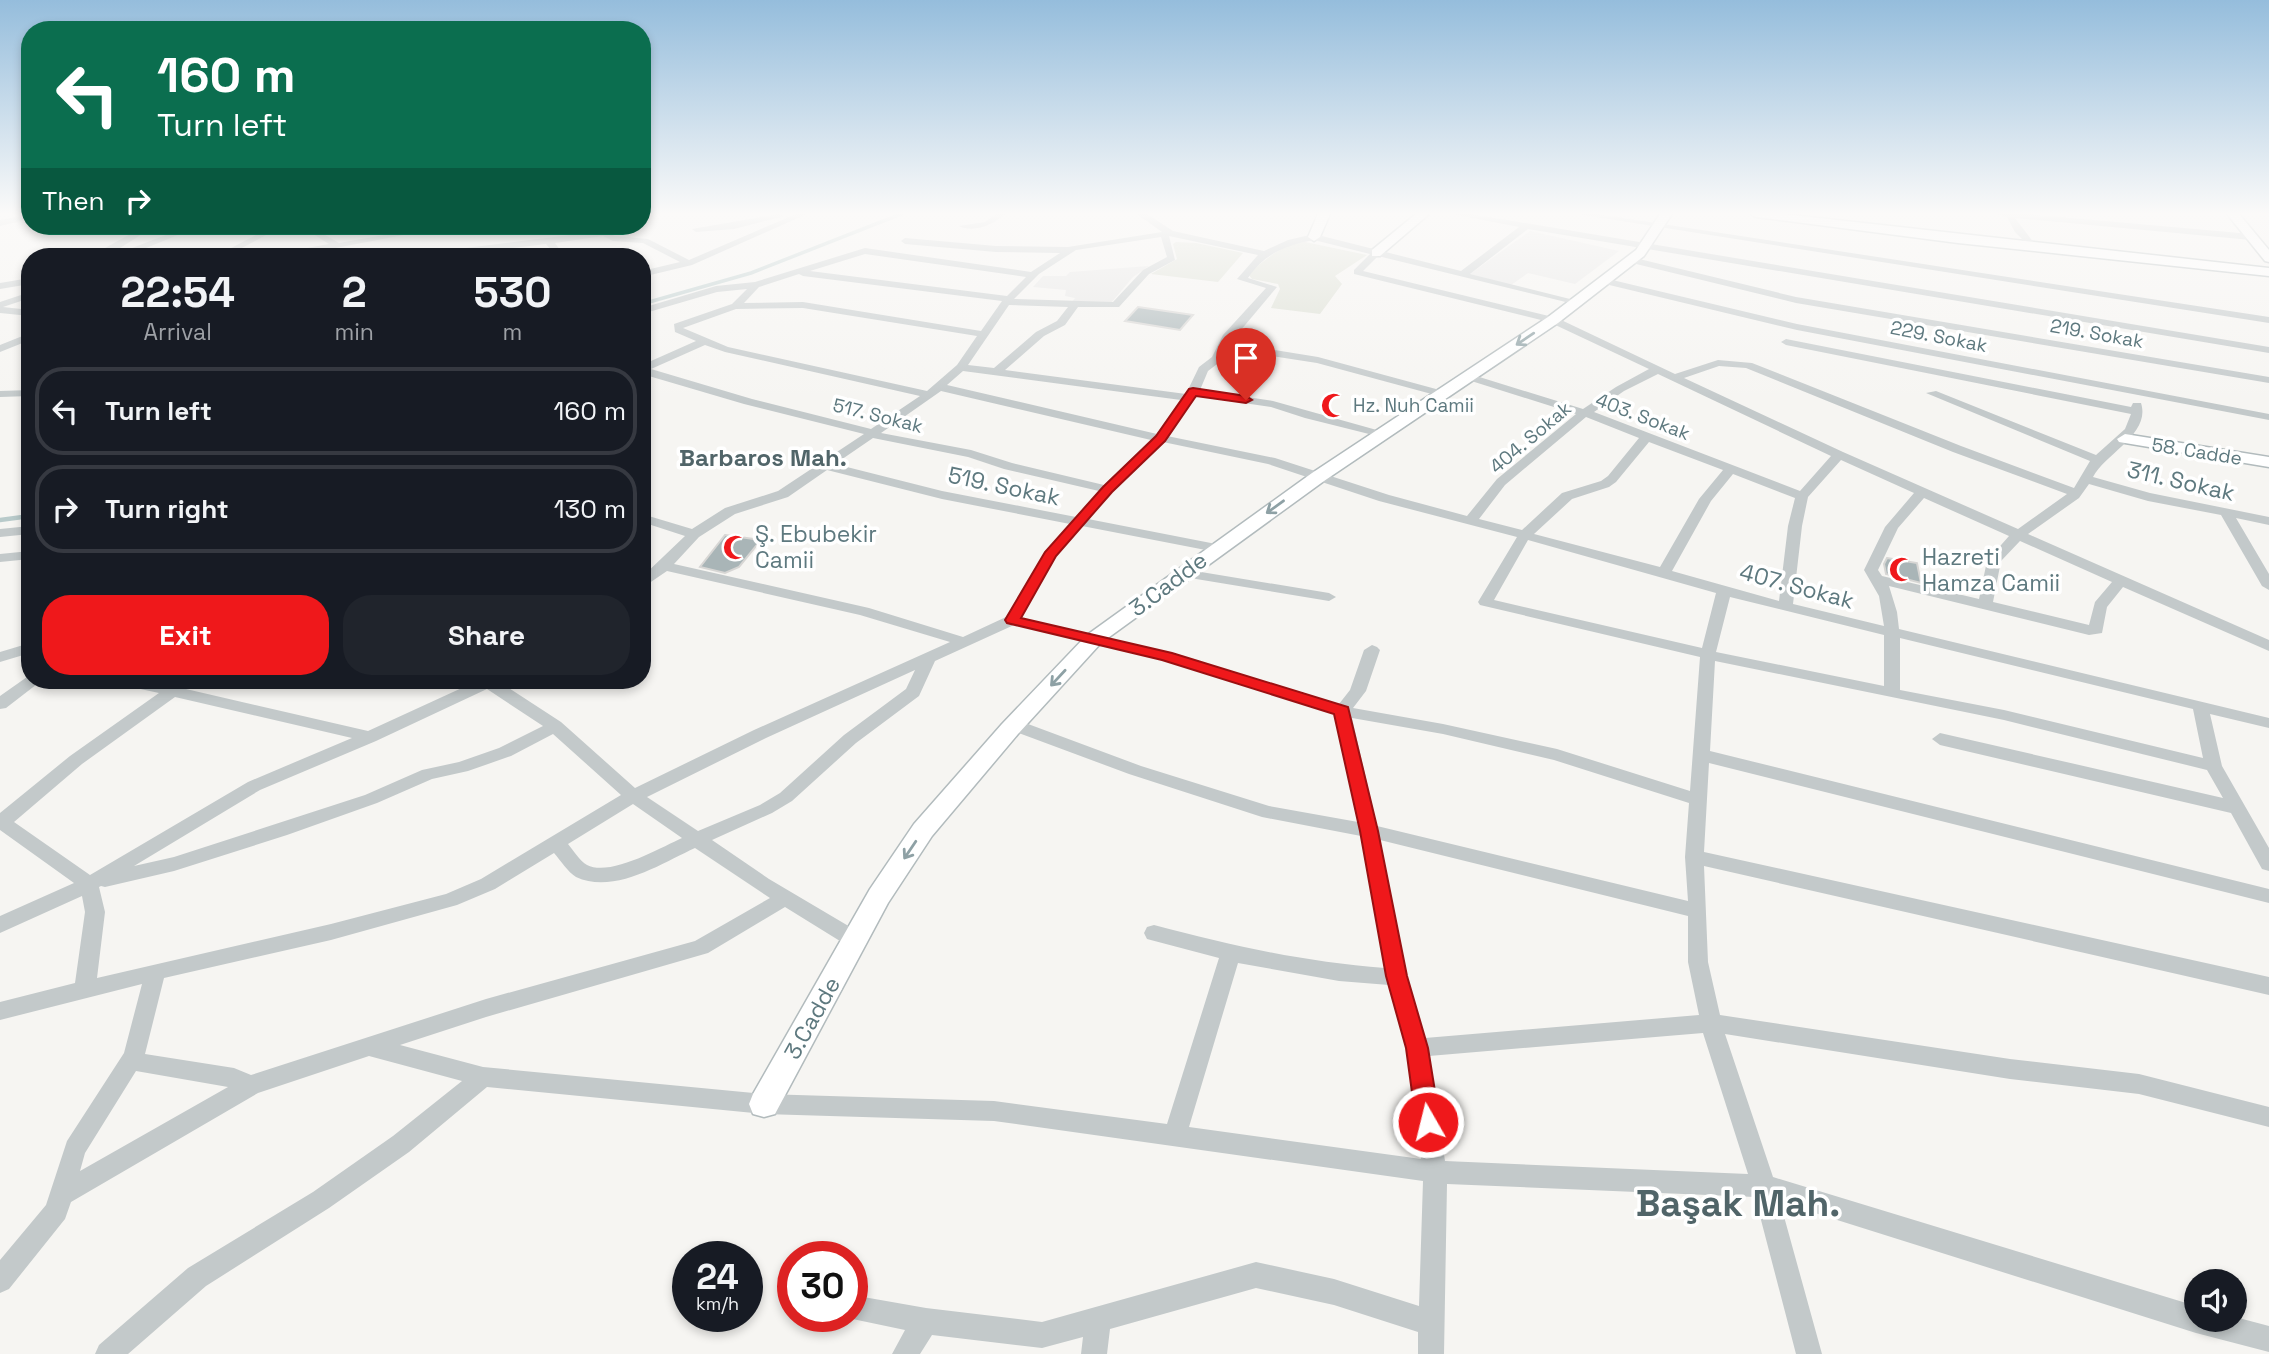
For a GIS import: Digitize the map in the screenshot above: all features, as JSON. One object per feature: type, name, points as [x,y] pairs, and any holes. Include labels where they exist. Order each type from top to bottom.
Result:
[{"type":"street","points":[[651,304],[663,304],[716,289],[756,285],[779,277]]},
{"type":"street","points":[[830,277],[1008,300],[1116,305],[1141,277]]},
{"type":"street","points":[[651,577],[694,534],[730,511],[783,494],[874,435],[934,391],[961,367],[1008,300],[1032,277]]},
{"type":"street","points":[[1012,620],[1050,555],[1107,489],[1160,439],[1191,395],[1203,369],[1217,359],[1223,345],[1272,287],[1242,279],[1243,277]]},
{"type":"street","points":[[1378,277],[1553,320],[1839,455],[2269,646]]},
{"type":"street","points":[[1471,277],[1575,303]]},
{"type":"street","name":"3.Cadde","points":[[764,1104],[879,896],[923,830],[1014,725],[1094,639],[1216,548],[1553,320],[1609,277]]},
{"type":"street","name":"219. Sokak","points":[[1719,277],[1796,300],[2269,380]]},
{"type":"street","points":[[1797,277],[2269,349]]},
{"type":"street","points":[[2009,277],[2269,320]]},
{"type":"street","name":"229. Sokak","points":[[1604,281],[1797,327],[2269,417]]},
{"type":"street","points":[[0,286],[21,282]]},
{"type":"street","points":[[735,306],[756,285]]},
{"type":"street","points":[[0,307],[21,299]]},
{"type":"street","points":[[735,306],[803,305],[983,334]]},
{"type":"street","points":[[997,371],[1040,334],[1060,323],[1074,305]]},
{"type":"street","name":"407. Sokak","points":[[735,306],[678,326],[679,330],[725,349],[1271,461],[1470,521],[1664,572],[1724,591],[2269,723]]},
{"type":"street","points":[[0,307],[21,311]]},
{"type":"street","points":[[0,350],[21,340]]},
{"type":"street","points":[[651,365],[705,341]]},
{"type":"street","points":[[1786,342],[2138,412]]},
{"type":"street","points":[[1223,345],[1318,360],[1443,394]]},
{"type":"street","points":[[0,350],[21,350]]},
{"type":"street","points":[[1676,377],[1718,363],[1748,365],[1957,449],[2076,493]]},
{"type":"street","points":[[961,367],[1273,404],[1309,416],[1385,434]]},
{"type":"street","name":"404. Sokak","points":[[1470,521],[1502,482],[1566,426],[1658,369]]},
{"type":"street","name":"517. Sokak","points":[[651,372],[748,402],[874,435],[971,454],[1008,466],[1107,489]]},
{"type":"street","name":"403. Sokak","points":[[1469,377],[1585,413],[1802,496]]},
{"type":"street","points":[[1986,603],[1989,572],[1997,557],[2020,535],[2076,493],[2098,460],[2125,439],[2138,412],[2136,392]]},
{"type":"street","points":[[0,394],[21,393]]},
{"type":"street","points":[[1932,393],[2098,460]]},
{"type":"street","points":[[1646,437],[1612,479],[1605,484],[1567,496],[1524,536],[1485,602],[1708,654],[2004,716],[2213,766]]},
{"type":"street","name":"58. Cadde","points":[[2125,439],[2269,462]]},
{"type":"street","points":[[1786,606],[1795,526],[1802,496],[1839,455]]},
{"type":"street","name":"519. Sokak","points":[[826,466],[942,495],[1216,548]]},
{"type":"street","points":[[1664,572],[1705,499],[1731,469]]},
{"type":"street","name":"311. Sokak","points":[[2084,479],[2227,514],[2269,521]]},
{"type":"street","points":[[1892,694],[1888,607],[1879,579],[1871,570],[1875,554],[1903,510],[1923,492]]},
{"type":"street","points":[[2227,514],[2269,586]]},
{"type":"street","points":[[651,521],[694,534]]},
{"type":"street","points":[[0,533],[21,531]]},
{"type":"street","points":[[0,558],[21,556]]},
{"type":"street","points":[[664,566],[864,611],[961,641]]},
{"type":"street","points":[[1182,573],[1329,597]]},
{"type":"street","points":[[1879,579],[1986,603],[2064,625],[2097,630],[2096,615],[2102,598],[2122,580]]},
{"type":"street","points":[[1724,591],[1708,654],[1694,857],[1698,962],[1712,1023],[1763,1186],[1809,1354]]},
{"type":"street","points":[[0,1011],[155,971],[331,932],[450,900],[488,884],[634,796],[760,734],[1012,620],[1166,656],[1342,711],[1443,729],[1557,755],[1698,800]]},
{"type":"street","points":[[1342,711],[1358,691],[1372,650]]},
{"type":"street","points":[[0,657],[21,651]]},
{"type":"street","points":[[556,843],[581,871],[604,875],[623,872],[766,809],[786,797],[850,739],[913,692],[929,657]]},
{"type":"street","points":[[0,704],[22,689]]},
{"type":"street","points":[[85,989],[95,912],[89,884],[1,822],[76,760],[174,689]]},
{"type":"street","points":[[194,689],[370,737]]},
{"type":"street","points":[[0,925],[89,884],[254,786],[370,737],[471,689]]},
{"type":"street","points":[[500,689],[555,726],[634,796],[785,898],[855,940]]},
{"type":"street","points":[[2200,705],[2213,766],[2269,864]]},
{"type":"street","points":[[1342,711],[1397,976],[1417,1048],[1436,1172],[1431,1354]]},
{"type":"street","points":[[1014,725],[1135,771],[1268,812],[1369,831],[1698,911]]},
{"type":"street","points":[[89,884],[174,864],[281,830],[371,799],[428,774],[461,767],[505,752],[555,726]]},
{"type":"street","points":[[1940,739],[2237,808]]},
{"type":"street","points":[[1702,755],[2269,896]]},
{"type":"street","points":[[1694,857],[2269,986]]},
{"type":"street","points":[[60,1195],[251,1085],[486,1008],[701,947],[785,898]]},
{"type":"street","points":[[1154,933],[1305,968],[1397,976]]},
{"type":"street","points":[[1176,1134],[1231,953]]},
{"type":"street","points":[[0,1280],[56,1211],[75,1149],[131,1061],[155,971]]},
{"type":"street","points":[[1417,1048],[1712,1023],[2010,1069],[2139,1084],[2269,1117]]},
{"type":"street","points":[[371,1047],[483,1077],[764,1104],[994,1111],[1436,1172],[1763,1186],[2184,1316]]},
{"type":"street","points":[[131,1061],[234,1078],[251,1085]]},
{"type":"street","points":[[108,1354],[197,1277],[351,1179],[401,1144],[483,1077]]},
{"type":"street","points":[[868,1311],[926,1321],[1042,1335],[1256,1275],[1334,1292],[1432,1323]]},
{"type":"street","points":[[1094,1354],[1097,1319]]},
{"type":"street","points":[[905,1354],[926,1321]]},
{"type":"street","points":[[2242,1332],[2269,1339]]},
{"type":"shaded area","points":[[1042,277],[1133,277],[1111,303],[1072,302],[1075,298],[1065,296],[1066,290],[1033,287]]},
{"type":"shaded area","points":[[1178,277],[1222,277],[1218,282]]},
{"type":"shaded area","points":[[1251,277],[1336,277],[1342,284],[1320,314],[1271,308],[1280,289],[1278,284]]},
{"type":"shaded area","points":[[1482,277],[1522,277],[1511,285]]},
{"type":"shaded area","points":[[1546,277],[1584,277],[1575,284]]},
{"type":"building","points":[[1138,307],[1193,315],[1180,330],[1125,321]]},
{"type":"building","name":"Ş. Ebubekir Camii","points":[[725,535],[761,540],[739,567],[725,573],[700,567]]},
{"type":"building","name":"Hazreti Hamza Camii","points":[[1887,558],[1917,563],[1921,583],[1886,574],[1884,564]]},
{"type":"waterway","points":[[651,301],[736,277]]},
{"type":"waterway","points":[[0,520],[21,517]]},
{"type":"place","name":"Hz. Nuh Camii","points":[[1333,405]]},
{"type":"place","name":"Ş. Ebubekir Camii","points":[[735,547]]},
{"type":"place","name":"Hazreti Hamza Camii","points":[[1902,570]]},
{"type":"district","name":"Barbaros Mah.","points":[[763,458]]},
{"type":"district","name":"Başak Mah.","points":[[1738,1203]]},
{"type":"route","points":[[1246,400],[1193,392],[1160,439],[1107,489],[1050,555],[1012,620],[1166,656],[1342,711],[1397,976],[1417,1048],[1428,1122]]}]
